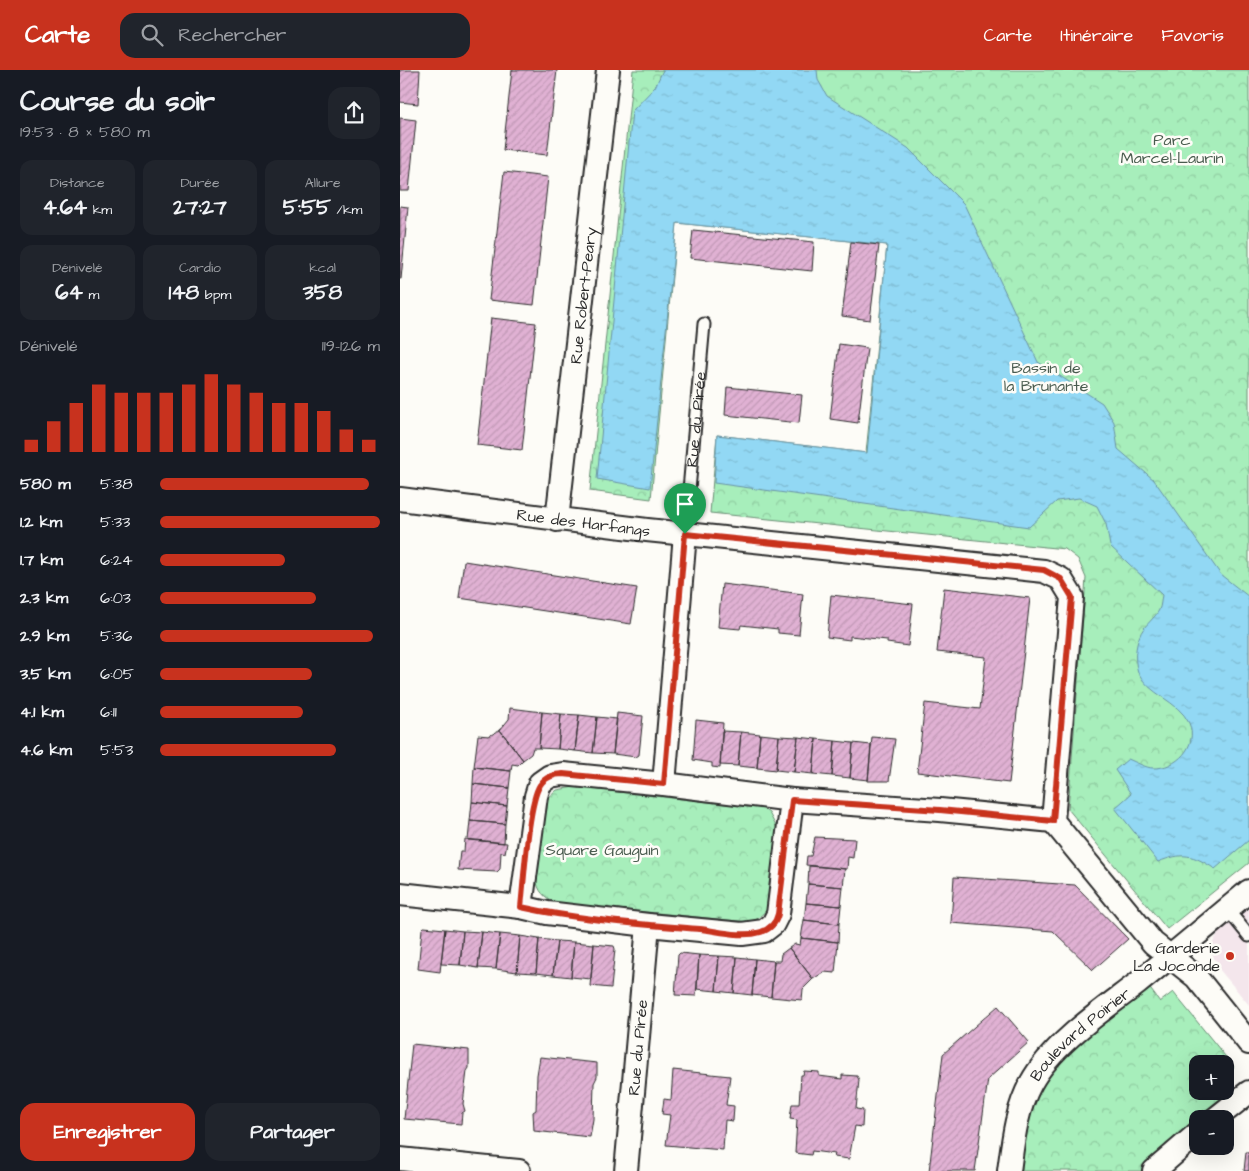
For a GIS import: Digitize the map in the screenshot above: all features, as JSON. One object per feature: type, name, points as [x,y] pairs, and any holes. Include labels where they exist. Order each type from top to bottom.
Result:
[{"type":"street","name":"Rue Robert-Peary","points":[[557,520],[608,70]]},
{"type":"street","name":"Rue des Harfangs","points":[[400,499],[557,520],[1044,570],[1061,579],[1072,597],[1053,821]]},
{"type":"street","name":"Rue du Pirée","points":[[664,784],[685,534]]},
{"type":"street","points":[[521,907],[534,803],[540,783],[550,776],[563,774],[792,800],[940,810],[1053,821],[1153,943],[1196,977],[1249,1043]]},
{"type":"street","points":[[400,894],[521,907],[547,913],[648,925],[742,934],[759,933],[769,928],[776,920],[778,914],[792,800]]},
{"type":"street","name":"Boulevard Poirier","points":[[1010,1171],[1020,1111],[1028,1088],[1041,1068],[1085,1025],[1249,891]]},
{"type":"street","name":"Rue du Pirée","points":[[626,1171],[648,925]]},
{"type":"street","points":[[1226,1110],[1249,1092]]},
{"type":"street","points":[[1154,1171],[1189,1141]]},
{"type":"street","points":[[400,1160],[519,1171]]},
{"type":"lane","name":"Rue du Pirée","points":[[685,534],[704,324]]},
{"type":"lane","points":[[1227,909],[1249,936]]},
{"type":"shaded area","name":"Garderie La Joconde","points":[[1249,903],[1249,1005],[1219,969],[1211,952],[1212,944],[1219,932],[1217,929]]},
{"type":"green space","name":"Bassin de la Brunante","points":[[633,70],[1249,70],[1249,863],[1167,929],[1068,809],[1086,578],[1078,559],[1065,549],[710,513],[717,435],[866,453],[887,245],[677,223],[651,499],[590,491]]},
{"type":"green space","name":"Square Gauguin","points":[[574,787],[762,808],[769,813],[777,828],[768,909],[757,919],[748,922],[556,903],[548,899],[542,894],[536,878],[546,800],[557,790]]},
{"type":"green space","points":[[1148,986],[1160,1002],[1173,992],[1224,1055],[1189,1055],[1189,1100],[1223,1100],[1212,1110],[1189,1110],[1189,1129],[1142,1171],[1018,1171],[1023,1130],[1041,1083],[1076,1045]]},
{"type":"water","name":"Bassin de la Brunante","points":[[663,70],[817,70],[818,80],[827,96],[908,148],[964,204],[1038,362],[1102,403],[1114,422],[1118,449],[1154,480],[1221,575],[1249,597],[1249,840],[1215,869],[1200,860],[1187,856],[1174,857],[1158,862],[1115,808],[1131,794],[1115,770],[1128,759],[1150,768],[1170,765],[1188,748],[1191,732],[1189,723],[1184,715],[1149,686],[1138,672],[1136,667],[1136,649],[1139,638],[1144,628],[1159,610],[1162,595],[1110,546],[1106,524],[1097,506],[1079,498],[1057,501],[1029,527],[714,483],[717,435],[867,453],[887,245],[677,223],[650,488],[597,479],[632,111],[655,87]]},
{"type":"building","points":[[400,70],[420,70],[418,104],[400,102]]},
{"type":"building","points":[[512,70],[557,70],[547,155],[503,150]]},
{"type":"building","points":[[400,118],[416,120],[409,191],[400,191]]},
{"type":"building","points":[[504,172],[548,177],[534,305],[489,300]]},
{"type":"building","points":[[400,206],[408,207],[401,279],[400,279]]},
{"type":"building","points":[[693,230],[814,242],[812,271],[690,258]]},
{"type":"building","points":[[851,242],[879,245],[870,320],[842,316]]},
{"type":"building","points":[[491,318],[536,323],[522,450],[477,445]]},
{"type":"building","points":[[839,344],[867,348],[858,423],[830,419]]},
{"type":"building","points":[[727,387],[802,395],[799,423],[725,415]]},
{"type":"building","points":[[464,561],[637,588],[631,624],[459,598]]},
{"type":"building","points":[[722,584],[803,594],[799,635],[778,633],[778,629],[741,625],[740,629],[718,627]]},
{"type":"building","points":[[944,588],[1030,598],[1009,783],[917,772],[925,703],[980,709],[986,657],[937,652]]},
{"type":"building","points":[[831,595],[913,604],[908,646],[887,643],[887,640],[850,636],[850,640],[827,637]]},
{"type":"building","points":[[510,708],[542,712],[539,748],[533,748],[531,754],[523,760],[500,730],[509,719]]},
{"type":"building","points":[[542,712],[561,714],[558,749],[539,748]]},
{"type":"building","points":[[617,713],[643,716],[639,755],[636,757],[613,754]]},
{"type":"building","points":[[561,714],[579,715],[575,751],[558,749]]},
{"type":"building","points":[[579,715],[597,717],[593,753],[575,751]]},
{"type":"building","points":[[597,717],[617,719],[613,754],[593,753]]},
{"type":"building","points":[[696,720],[723,723],[720,768],[712,767],[712,763],[693,760]]},
{"type":"building","points":[[500,730],[523,760],[518,765],[512,764],[511,771],[474,767],[478,735],[489,736]]},
{"type":"building","points":[[722,731],[741,732],[738,766],[720,765]]},
{"type":"building","points":[[741,732],[760,734],[757,768],[738,766]]},
{"type":"building","points":[[760,734],[779,736],[776,770],[757,768]]},
{"type":"building","points":[[779,736],[798,737],[794,772],[776,770]]},
{"type":"building","points":[[798,737],[816,739],[813,774],[794,772]]},
{"type":"building","points":[[872,737],[895,739],[889,781],[868,781]]},
{"type":"building","points":[[816,739],[835,741],[832,776],[813,774]]},
{"type":"building","points":[[835,741],[853,743],[850,778],[832,776]]},
{"type":"building","points":[[853,743],[871,745],[868,780],[850,778]]},
{"type":"building","points":[[474,767],[511,771],[509,788],[473,784]]},
{"type":"building","points":[[473,784],[509,788],[507,806],[472,802]]},
{"type":"building","points":[[472,802],[507,806],[505,824],[470,821]]},
{"type":"building","points":[[470,821],[505,824],[504,843],[468,840]]},
{"type":"building","points":[[815,837],[855,839],[853,858],[848,857],[847,869],[806,865],[807,856],[811,856]]},
{"type":"building","points":[[465,839],[507,843],[505,853],[501,852],[500,869],[497,872],[458,870],[460,851],[464,851]]},
{"type":"building","points":[[809,866],[845,869],[843,887],[808,884]]},
{"type":"building","points":[[954,877],[1075,885],[1128,939],[1093,970],[1053,931],[951,923]]},
{"type":"building","points":[[808,884],[843,887],[841,906],[806,903]]},
{"type":"building","points":[[806,903],[841,906],[839,924],[804,920]]},
{"type":"building","points":[[804,920],[839,924],[838,942],[801,938]]},
{"type":"building","points":[[424,927],[445,929],[440,972],[418,969],[422,929]]},
{"type":"building","points":[[445,929],[463,931],[460,965],[441,964]]},
{"type":"building","points":[[463,931],[482,932],[478,968],[460,965]]},
{"type":"building","points":[[482,932],[500,934],[496,969],[478,968]]},
{"type":"building","points":[[500,934],[520,936],[517,972],[496,969]]},
{"type":"building","points":[[520,936],[539,939],[536,973],[517,972]]},
{"type":"building","points":[[801,938],[838,942],[835,973],[824,972],[813,979],[789,948],[795,944],[800,945]]},
{"type":"building","points":[[539,939],[557,941],[553,975],[536,973]]},
{"type":"building","points":[[557,941],[574,942],[571,977],[553,975]]},
{"type":"building","points":[[574,942],[594,944],[591,979],[571,977]]},
{"type":"building","points":[[594,944],[614,946],[611,988],[590,986]]},
{"type":"building","points":[[789,948],[813,979],[803,989],[802,1000],[771,997],[774,961],[780,961],[781,954]]},
{"type":"building","points":[[680,953],[699,955],[696,996],[675,995],[678,955]]},
{"type":"building","points":[[699,955],[719,956],[716,991],[697,989]]},
{"type":"building","points":[[719,956],[737,957],[734,993],[716,991]]},
{"type":"building","points":[[737,957],[755,959],[752,995],[734,993]]},
{"type":"building","points":[[755,959],[774,961],[771,997],[752,995]]},
{"type":"building","points":[[998,1006],[1029,1042],[988,1079],[975,1171],[929,1171],[943,1054]]},
{"type":"building","points":[[412,1044],[469,1050],[469,1068],[463,1104],[465,1111],[462,1113],[461,1124],[404,1119]]},
{"type":"building","points":[[540,1057],[597,1063],[590,1137],[534,1131],[533,1112],[536,1110],[537,1075]]},
{"type":"building","points":[[673,1070],[730,1076],[726,1105],[734,1106],[733,1121],[725,1120],[723,1150],[666,1145],[670,1115],[662,1114],[664,1099],[671,1100]]},
{"type":"building","points":[[804,1071],[819,1072],[819,1076],[842,1079],[842,1075],[857,1076],[859,1080],[856,1109],[863,1110],[862,1127],[855,1126],[849,1159],[834,1157],[835,1154],[812,1151],[811,1155],[795,1153],[797,1120],[790,1119],[792,1104],[799,1104],[801,1075],[803,1075]]},
{"type":"building","points":[[1246,1152],[1249,1152],[1249,1171],[1244,1171]]},
{"type":"place","name":"Garderie La Joconde","points":[[1230,956]]},
{"type":"route","points":[[685,534],[1044,570],[1061,579],[1072,597],[1053,821],[940,810],[792,800],[778,914],[776,920],[769,928],[759,933],[742,934],[648,925],[547,913],[521,907],[526,855],[534,803],[540,783],[550,776],[563,774],[664,784],[685,534]]},
{"type":"park label","name":"Parc Marcel-Laurin","points":[[1172,148]]}]
